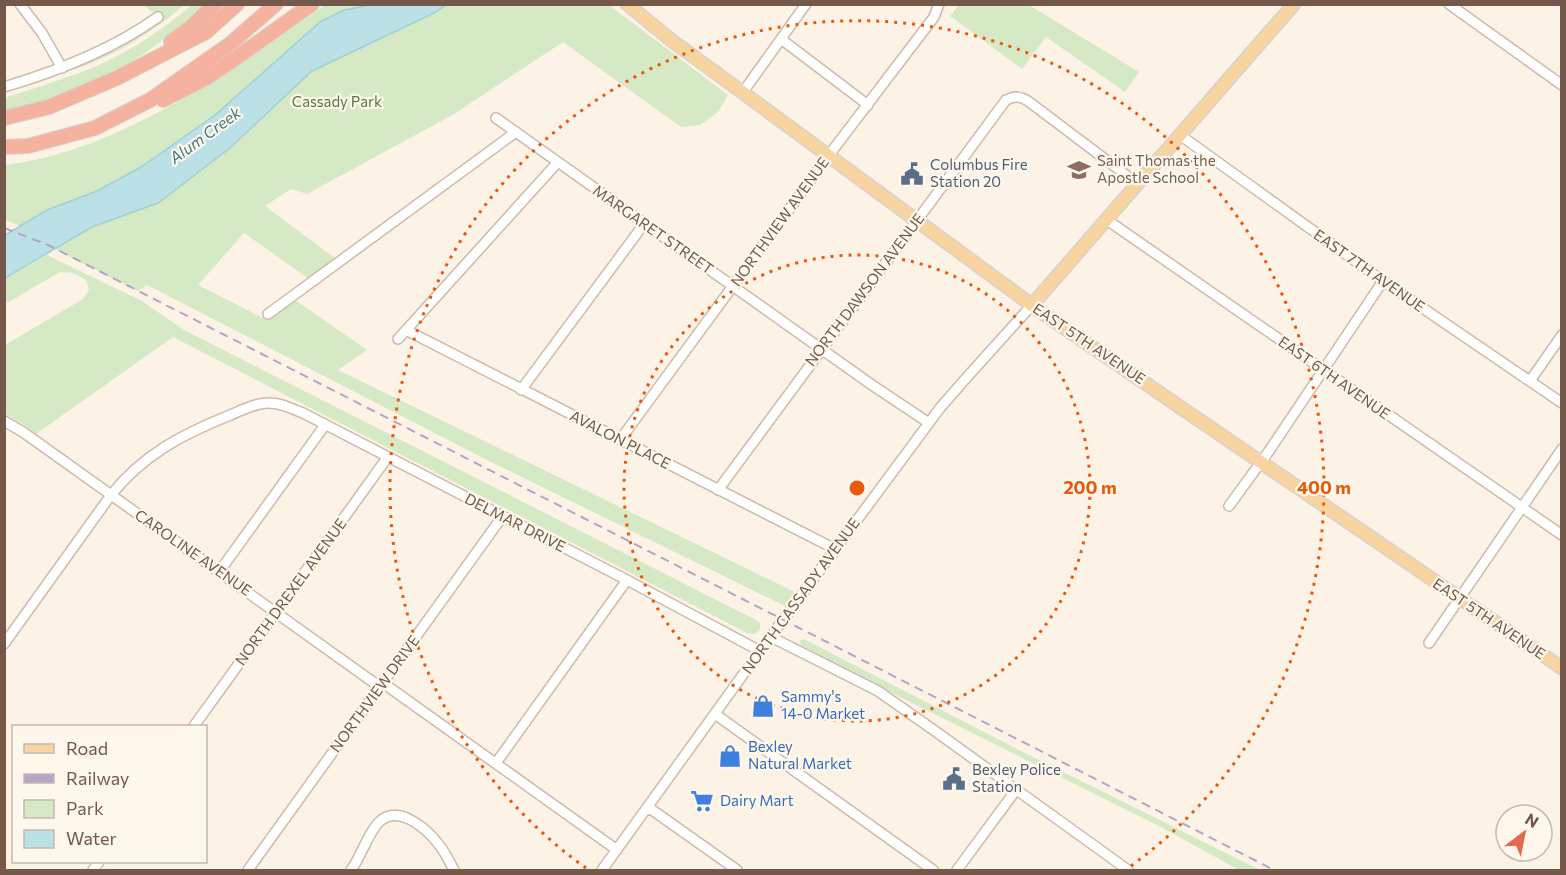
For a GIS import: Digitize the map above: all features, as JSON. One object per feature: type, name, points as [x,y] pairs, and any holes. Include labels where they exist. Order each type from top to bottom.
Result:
[{"type":"highway","points":[[135,68],[190,28],[215,4]]},
{"type":"highway","points":[[4,118],[49,108],[117,78],[206,32],[237,4]]},
{"type":"highway","points":[[4,147],[28,146],[94,128],[150,100],[230,44],[276,4]]},
{"type":"highway","points":[[105,122],[156,104],[206,78],[312,4]]},
{"type":"main road","name":"EAST 5TH AVENUE","points":[[627,4],[671,40],[1032,305],[1562,668]]},
{"type":"main road","name":"NORTH CASSADY AVENUE","points":[[1032,305],[1294,4]]},
{"type":"street","points":[[20,4],[42,33],[62,68]]},
{"type":"street","points":[[742,92],[806,4]]},
{"type":"street","name":"NORTHVIEW AVENUE","points":[[620,440],[829,155],[934,17],[939,4]]},
{"type":"street","points":[[1449,4],[1562,85]]},
{"type":"street","points":[[4,87],[62,68],[129,36],[158,17]]},
{"type":"street","points":[[781,39],[868,105]]},
{"type":"street","name":"NORTH DAWSON AVENUE","points":[[718,490],[1006,100],[1015,96],[1028,101],[1138,184]]},
{"type":"street","name":"MARGARET STREET","points":[[496,118],[929,423]]},
{"type":"street","points":[[268,314],[516,132]]},
{"type":"street","name":"EAST 7TH AVENUE","points":[[1179,135],[1383,281],[1562,403]]},
{"type":"street","points":[[398,339],[558,162]]},
{"type":"street","name":"EAST 6TH AVENUE","points":[[1107,220],[1562,535]]},
{"type":"street","points":[[521,390],[644,224]]},
{"type":"street","points":[[1229,506],[1383,281]]},
{"type":"street","name":"NORTH CASSADY AVENUE","points":[[602,870],[929,423],[1032,305]]},
{"type":"street","name":"AVALON PLACE","points":[[406,330],[835,549]]},
{"type":"street","points":[[1530,381],[1562,335]]},
{"type":"street","name":"DELMAR DRIVE","points":[[111,495],[130,473],[168,443],[246,409],[266,403],[277,404],[303,413],[760,651]]},
{"type":"street","name":"CAROLINE AVENUE","points":[[4,421],[23,432],[219,573],[617,850]]},
{"type":"street","points":[[219,573],[325,425]]},
{"type":"street","points":[[1429,643],[1562,449]]},
{"type":"street","name":"NORTH DREXEL AVENUE","points":[[195,725],[387,458]]},
{"type":"street","points":[[4,644],[111,495]]},
{"type":"street","name":"NORTHVIEW DRIVE","points":[[248,870],[502,517]]},
{"type":"street","points":[[496,764],[627,580]]},
{"type":"street","points":[[771,637],[878,691],[1128,870]]},
{"type":"street","points":[[715,714],[933,870]]},
{"type":"street","points":[[957,870],[1016,790]]},
{"type":"street","points":[[648,807],[737,870]]},
{"type":"street","points":[[351,870],[379,822],[390,816],[410,820],[430,834],[441,847],[454,870]]},
{"type":"green space","points":[[143,5],[184,5],[158,26],[129,44],[98,60],[66,72],[65,69],[159,17]]},
{"type":"green space","points":[[192,5],[206,5],[152,48],[117,71],[62,95],[5,112],[4,98],[79,73],[109,60],[153,35]]},
{"type":"green space","points":[[325,5],[370,5],[344,10],[320,22],[215,115],[141,167],[97,191],[47,210],[21,226],[5,220],[5,165],[48,157],[90,143],[132,125],[213,80]]},
{"type":"green space","name":"Cassady Park","points":[[446,5],[609,5],[728,95],[718,112],[700,125],[681,127],[563,42],[454,114],[307,194],[291,189],[265,206],[336,259],[309,279],[244,233],[198,285],[267,320],[295,300],[367,350],[338,370],[797,593],[787,607],[489,461],[147,285],[138,291],[54,249],[92,227],[158,203],[230,148],[312,71],[434,13]]},
{"type":"green space","points":[[959,5],[1029,5],[1139,72],[1125,92],[1046,37],[1022,69],[950,16]]},
{"type":"green space","points":[[47,255],[142,301],[184,330],[756,620],[760,623],[760,629],[755,634],[747,633],[173,337],[36,434],[5,414],[5,345],[83,299],[89,290],[86,280],[73,273],[60,272],[5,304],[5,278]]},
{"type":"green space","points":[[804,639],[1023,752],[1260,870],[1239,870],[1159,826],[870,682],[801,645],[799,641]]},
{"type":"water","name":"Alum Creek","points":[[370,5],[446,5],[434,13],[312,71],[230,148],[158,203],[92,227],[5,278],[5,235],[47,210],[97,191],[141,167],[215,115],[320,22],[344,10]]},
{"type":"railway","points":[[4,228],[48,245],[1274,870]]},
{"type":"place","name":"Saint Thomas the Apostle School","points":[[1079,170]]},
{"type":"place","name":"Columbus Fire Station 20","points":[[912,174]]},
{"type":"place","name":"Sammy's 14-0 Market","points":[[763,706]]},
{"type":"place","name":"Bexley Natural Market","points":[[730,756]]},
{"type":"place","name":"Bexley Police Station","points":[[954,779]]},
{"type":"place","name":"Dairy Mart","points":[[702,801]]}]
